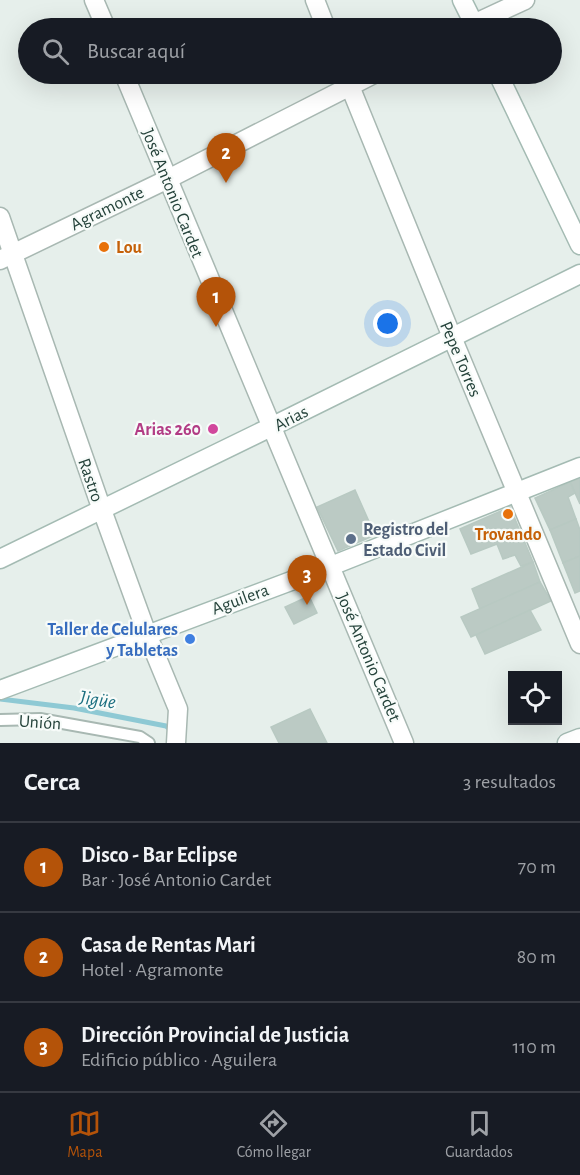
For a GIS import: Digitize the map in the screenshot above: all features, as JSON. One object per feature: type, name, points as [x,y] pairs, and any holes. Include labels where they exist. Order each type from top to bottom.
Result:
[{"type":"street","points":[[94,0],[102,18]]},
{"type":"street","points":[[315,0],[323,18]]},
{"type":"street","points":[[462,0],[469,18]]},
{"type":"street","points":[[490,18],[525,0]]},
{"type":"street","name":"José Antonio Cardet","points":[[128,84],[404,743]]},
{"type":"street","name":"Agramonte","points":[[6,257],[168,179],[339,84]]},
{"type":"street","name":"Pepe Torres","points":[[350,84],[580,644]]},
{"type":"street","points":[[503,84],[580,245]]},
{"type":"street","name":"Rastro","points":[[0,217],[6,257],[147,634],[178,709],[176,743]]},
{"type":"street","name":"Arias","points":[[0,559],[580,274]]},
{"type":"street","name":"Aguilera","points":[[2,689],[331,566],[580,467]]},
{"type":"street","points":[[567,743],[580,738]]},
{"type":"lane","name":"Unión","points":[[0,720],[40,719],[140,737],[149,743]]},
{"type":"building","points":[[580,478],[580,504],[570,482]]},
{"type":"building","points":[[570,482],[575,493],[568,497],[576,519],[550,530],[535,498]]},
{"type":"building","points":[[355,490],[375,535],[338,551],[317,507]]},
{"type":"building","points":[[510,507],[533,562],[521,566],[515,555],[503,559],[497,544],[471,554],[460,529]]},
{"type":"building","points":[[576,519],[580,530],[580,556],[563,563],[550,530]]},
{"type":"building","points":[[580,556],[580,591],[575,593],[563,563]]},
{"type":"building","points":[[533,562],[540,582],[480,609],[472,589]]},
{"type":"building","points":[[540,582],[551,601],[471,637],[461,617]]},
{"type":"building","points":[[309,596],[317,613],[294,624],[285,607]]},
{"type":"building","points":[[530,610],[541,630],[485,654],[476,635]]},
{"type":"building","points":[[310,709],[327,743],[279,743],[271,727]]},
{"type":"waterway","name":"Jigüe","points":[[0,699],[74,708],[166,726],[171,730]]},
{"type":"place","name":"Casa de Rentas Mari","points":[[226,183]]},
{"type":"place","name":"Lou","points":[[104,247]]},
{"type":"place","name":"Disco - Bar Eclipse","points":[[216,327]]},
{"type":"place","name":"Arias 260","points":[[213,429]]},
{"type":"place","name":"Trovando","points":[[508,514]]},
{"type":"place","name":"Registro del Estado Civil","points":[[351,539]]},
{"type":"place","name":"Dirección Provincial de Justicia","points":[[307,605]]},
{"type":"place","name":"Taller de Celulares y Tabletas","points":[[190,639]]}]
